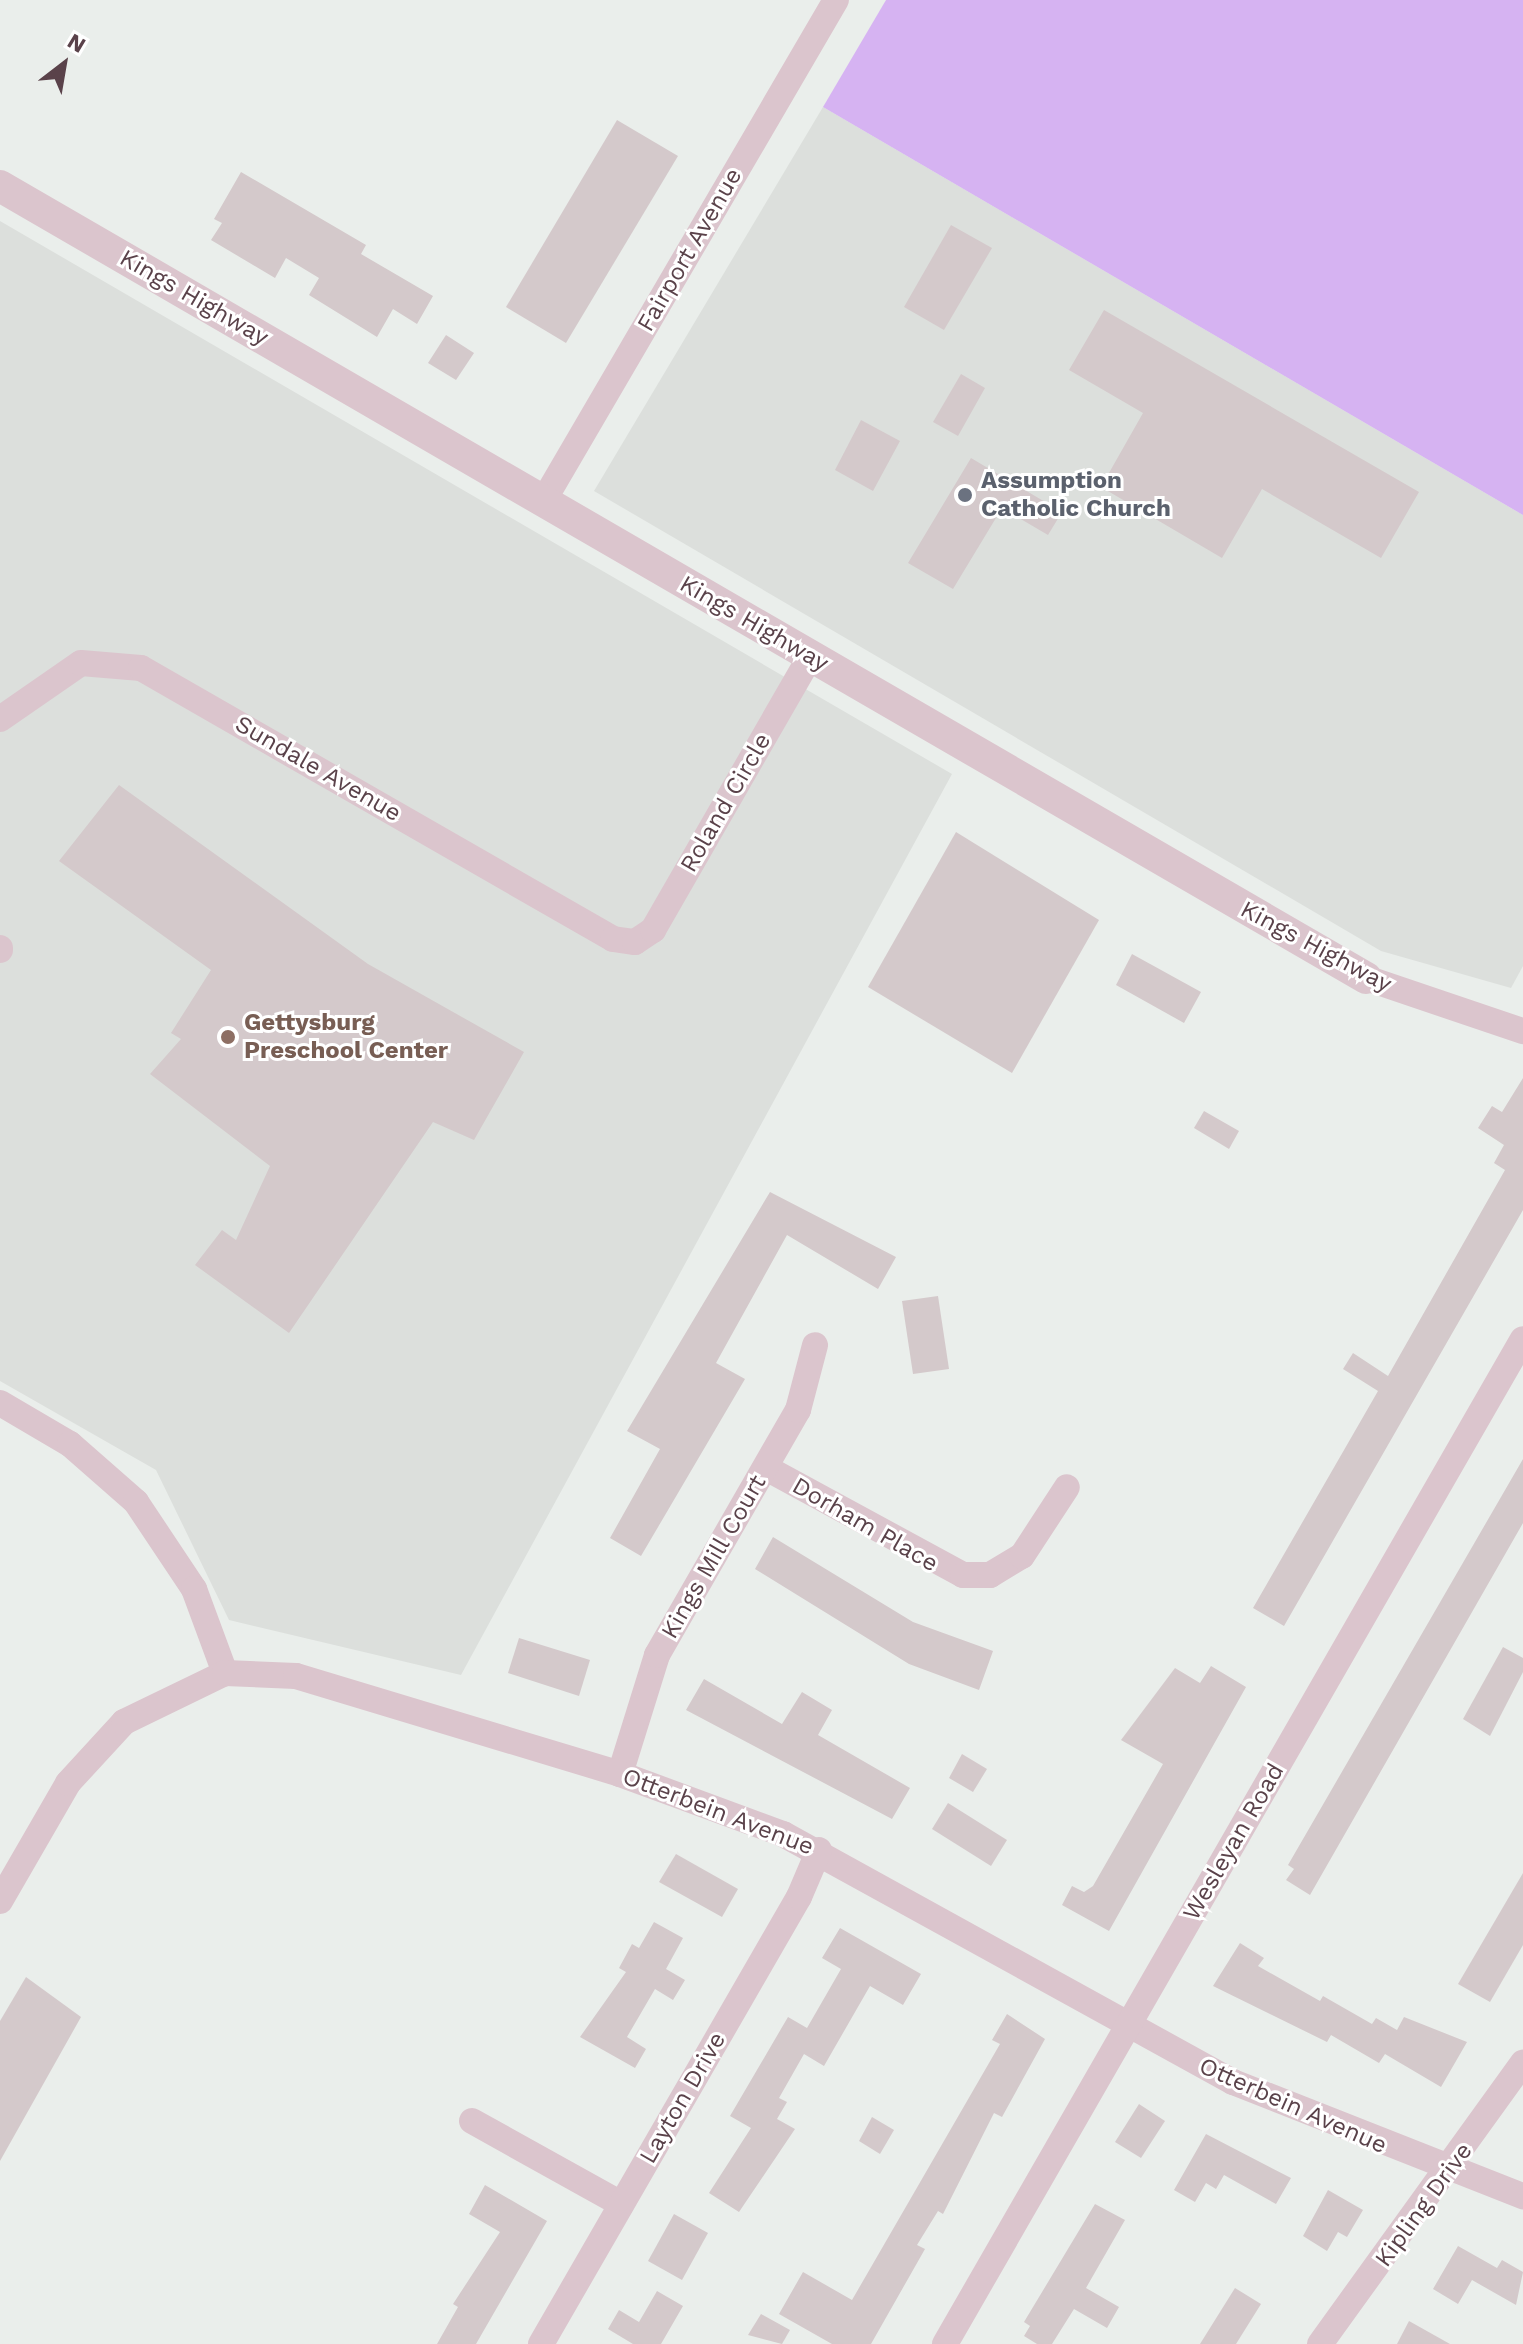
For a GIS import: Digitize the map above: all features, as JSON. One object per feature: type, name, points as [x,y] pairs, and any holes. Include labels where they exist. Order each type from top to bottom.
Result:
[{"type":"street","name":"Fairport Avenue","points":[[544,500],[836,0]]},
{"type":"street","name":"Kings Highway","points":[[0,186],[1366,978],[1523,1031]]},
{"type":"street","name":"Roland Circle","points":[[635,942],[653,930],[810,657]]},
{"type":"street","name":"Sundale Avenue","points":[[0,719],[81,663],[141,668],[613,939],[635,942]]},
{"type":"street","name":"Wesleyan Road","points":[[945,2344],[1523,1339]]},
{"type":"street","name":"Kings Mill Court","points":[[620,1774],[657,1655],[807,1391],[815,1345]]},
{"type":"street","points":[[0,1403],[70,1444],[136,1502],[181,1564],[225,1673]]},
{"type":"street","name":"Dorham Place","points":[[766,1468],[963,1575],[990,1575],[1022,1556],[1067,1487]]},
{"type":"street","name":"Otterbein Avenue","points":[[0,1901],[88,1755],[157,1700],[225,1673],[334,1684],[620,1774],[819,1850],[1127,2028],[1233,2082],[1451,2171],[1523,2196]]},
{"type":"street","name":"Layton Drive","points":[[541,2344],[799,1897],[819,1850]]},
{"type":"street","name":"Kipling Drive","points":[[1320,2344],[1451,2171],[1523,2063]]},
{"type":"street","points":[[472,2121],[621,2204]]},
{"type":"shaded area","points":[[886,0],[1523,0],[1523,515],[823,107]]},
{"type":"shaded area","points":[[823,107],[1523,515],[1523,966],[1511,988],[1381,951],[594,491]]},
{"type":"shaded area","points":[[0,221],[952,774],[461,1675],[229,1620],[156,1470],[0,1381]]},
{"type":"building","points":[[617,120],[678,156],[566,343],[506,307]]},
{"type":"building","points":[[241,172],[366,245],[361,254],[433,296],[417,324],[393,309],[377,337],[309,295],[319,278],[286,258],[275,278],[211,240],[222,223],[214,219]]},
{"type":"building","points":[[951,225],[992,248],[944,330],[904,307]]},
{"type":"building","points":[[1104,310],[1419,492],[1381,558],[1262,489],[1222,558],[1101,487],[1143,413],[1069,370]]},
{"type":"building","points":[[446,335],[474,353],[456,380],[428,363]]},
{"type":"building","points":[[961,374],[985,388],[958,436],[933,422]]},
{"type":"building","points":[[861,420],[900,441],[873,491],[835,470]]},
{"type":"building","points":[[971,458],[1062,512],[1048,535],[1002,508],[953,589],[908,563]]},
{"type":"building","points":[[119,785],[368,964],[524,1052],[474,1140],[433,1122],[289,1333],[195,1265],[222,1230],[236,1240],[270,1166],[150,1074],[181,1039],[171,1033],[211,970],[59,861]]},
{"type":"building","points":[[956,832],[1099,920],[1012,1073],[868,987]]},
{"type":"building","points":[[1132,954],[1201,992],[1184,1023],[1116,985]]},
{"type":"building","points":[[1523,1078],[1523,1210],[1284,1626],[1253,1608],[1378,1391],[1343,1369],[1353,1353],[1388,1376],[1505,1170],[1494,1163],[1504,1145],[1478,1128],[1492,1106],[1502,1112]]},
{"type":"building","points":[[1204,1111],[1239,1131],[1229,1149],[1194,1128]]},
{"type":"building","points":[[770,1192],[896,1257],[878,1289],[787,1235],[716,1363],[745,1379],[641,1556],[610,1538],[660,1449],[627,1431]]},
{"type":"building","points":[[938,1296],[949,1369],[913,1374],[902,1301]]},
{"type":"building","points":[[1523,1459],[1523,1523],[1310,1895],[1286,1880],[1294,1869],[1288,1865]]},
{"type":"building","points":[[773,1537],[913,1622],[993,1651],[979,1690],[909,1664],[755,1569]]},
{"type":"building","points":[[519,1638],[590,1660],[579,1696],[508,1673]]},
{"type":"building","points":[[1503,1647],[1523,1658],[1523,1672],[1490,1736],[1463,1719]]},
{"type":"building","points":[[1211,1666],[1246,1687],[1109,1931],[1062,1905],[1072,1886],[1084,1892],[1093,1886],[1163,1764],[1121,1740],[1175,1668],[1200,1683]]},
{"type":"building","points":[[704,1679],[782,1724],[802,1692],[832,1710],[818,1735],[910,1788],[892,1819],[686,1710]]},
{"type":"building","points":[[962,1754],[987,1769],[973,1792],[949,1778]]},
{"type":"building","points":[[948,1803],[1007,1840],[991,1866],[932,1829]]},
{"type":"building","points":[[676,1854],[738,1889],[722,1917],[659,1882]]},
{"type":"building","points":[[1523,1873],[1523,1945],[1490,2002],[1458,1984]]},
{"type":"building","points":[[654,1922],[683,1938],[666,1969],[685,1980],[673,2000],[655,1989],[627,2037],[646,2049],[635,2068],[580,2037],[626,1972],[619,1968],[632,1944],[639,1948]]},
{"type":"building","points":[[840,1928],[921,1974],[903,2005],[870,1986],[824,2066],[804,2054],[779,2098],[787,2102],[777,2119],[795,2129],[739,2212],[709,2193],[751,2128],[730,2116],[788,2017],[807,2028],[841,1969],[822,1958]]},
{"type":"building","points":[[1240,1943],[1264,1958],[1258,1966],[1320,2001],[1323,1996],[1372,2024],[1376,2018],[1397,2030],[1404,2017],[1467,2042],[1441,2087],[1385,2054],[1379,2063],[1331,2035],[1327,2042],[1213,1986]]},
{"type":"building","points":[[26,1977],[81,2017],[0,2161],[0,2021]]},
{"type":"building","points":[[1007,2014],[1045,2039],[1002,2117],[994,2113],[943,2214],[938,2211],[917,2245],[925,2249],[871,2344],[832,2344],[779,2314],[803,2272],[852,2300],[1000,2044],[992,2040]]},
{"type":"building","points":[[1139,2104],[1165,2121],[1141,2158],[1115,2142]]},
{"type":"building","points":[[872,2117],[894,2130],[880,2154],[859,2141]]},
{"type":"building","points":[[1206,2134],[1291,2178],[1276,2204],[1224,2175],[1216,2189],[1206,2183],[1195,2202],[1174,2190]]},
{"type":"building","points":[[485,2185],[547,2221],[476,2344],[437,2344],[458,2307],[453,2304],[500,2232],[469,2214]]},
{"type":"building","points":[[1328,2190],[1363,2210],[1347,2237],[1338,2232],[1327,2251],[1303,2236]]},
{"type":"building","points":[[1095,2204],[1125,2220],[1086,2288],[1119,2307],[1107,2328],[1074,2309],[1052,2344],[1037,2344],[1024,2336],[1030,2326],[1024,2322]]},
{"type":"building","points":[[674,2214],[708,2233],[682,2280],[648,2261]]},
{"type":"building","points":[[1458,2246],[1497,2268],[1502,2260],[1523,2272],[1516,2305],[1472,2280],[1458,2304],[1433,2289]]},
{"type":"building","points":[[1235,2288],[1261,2304],[1236,2344],[1200,2344]]},
{"type":"building","points":[[657,2291],[683,2306],[661,2344],[633,2344],[608,2329],[619,2310],[639,2322]]},
{"type":"building","points":[[761,2314],[790,2330],[782,2344],[748,2335]]},
{"type":"building","points":[[1409,2321],[1450,2344],[1397,2344]]},
{"type":"place","name":"Assumption Catholic Church","points":[[965,495]]},
{"type":"place","name":"Gettysburg Preschool Center","points":[[228,1037]]}]
